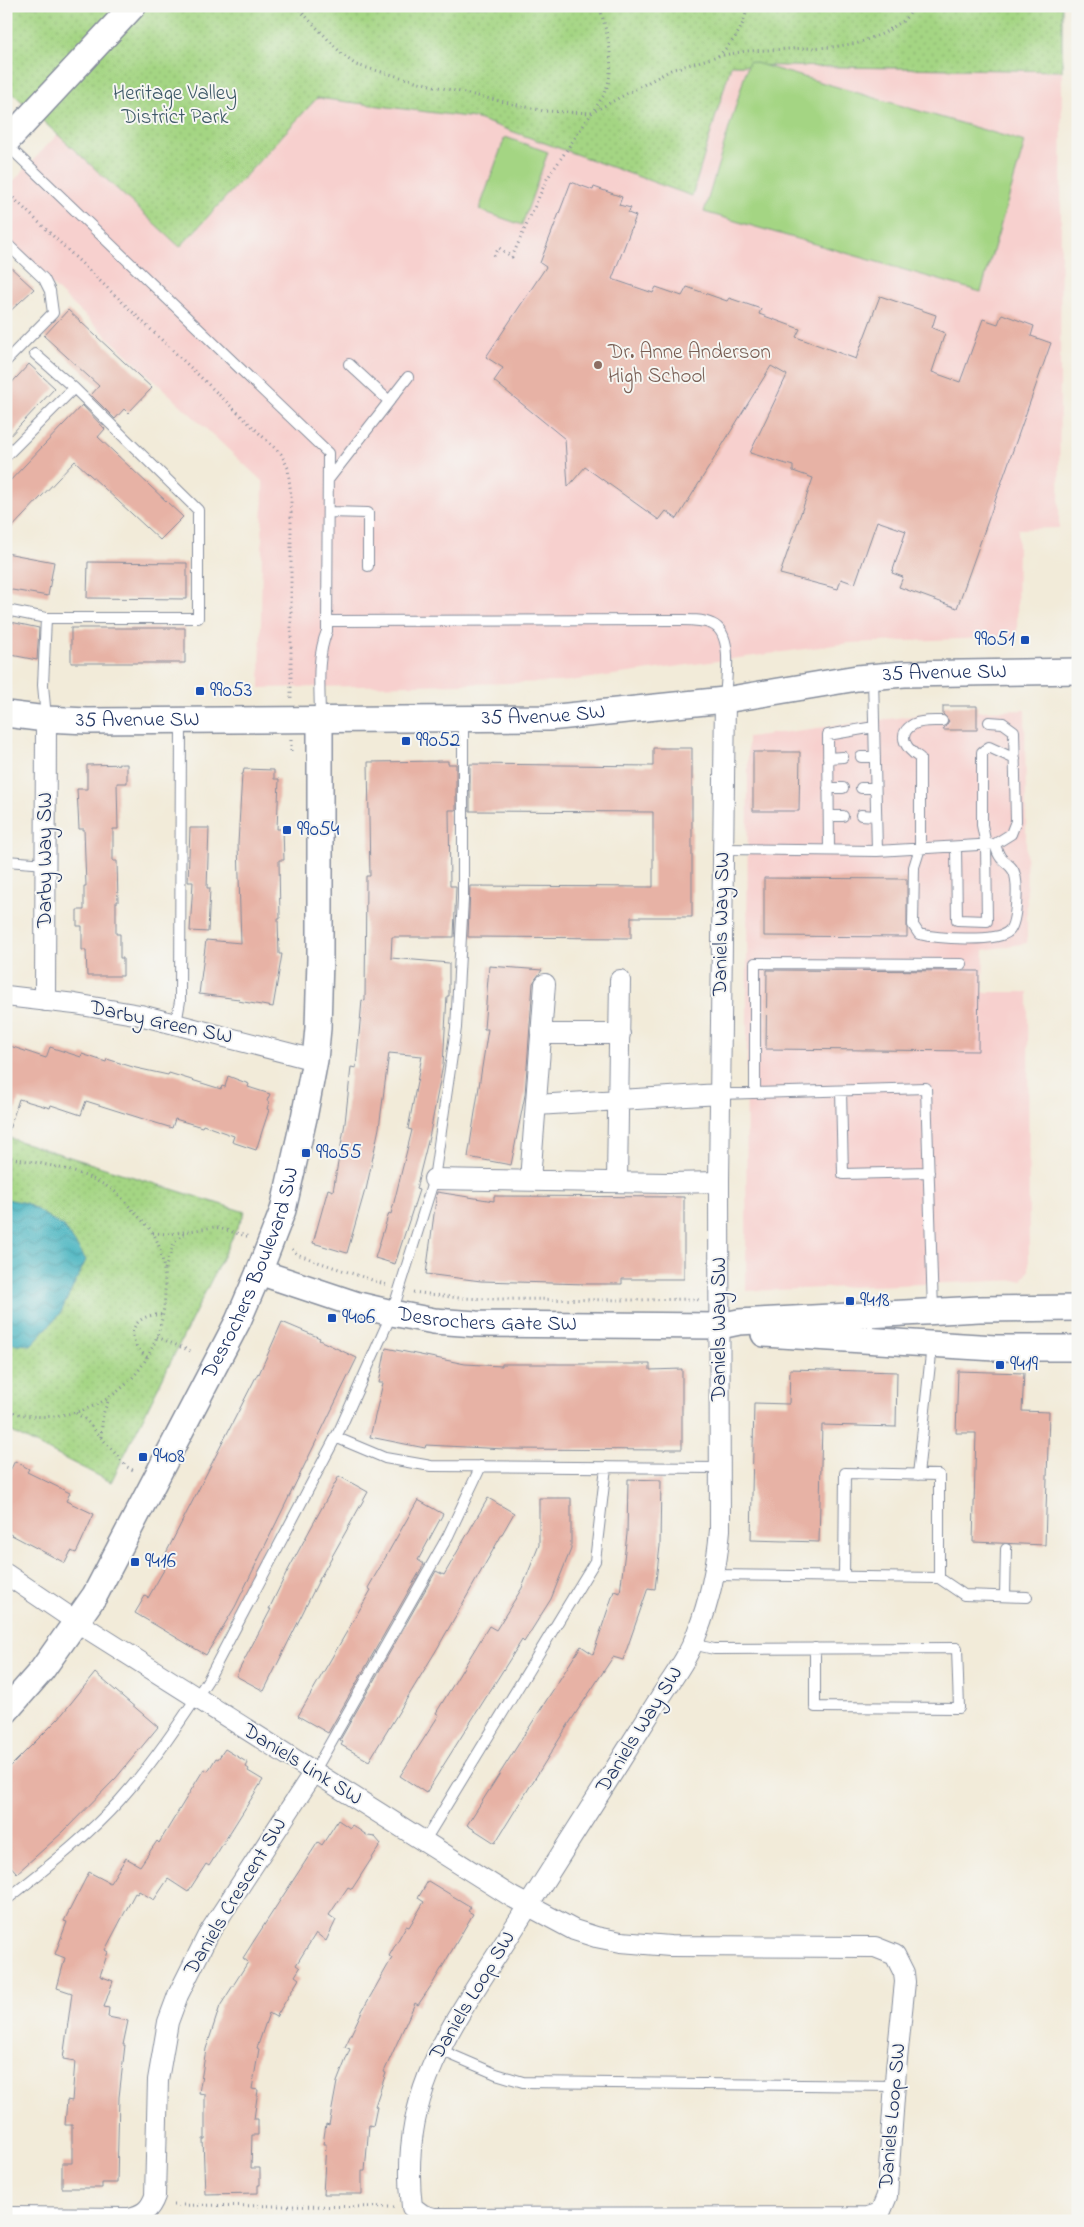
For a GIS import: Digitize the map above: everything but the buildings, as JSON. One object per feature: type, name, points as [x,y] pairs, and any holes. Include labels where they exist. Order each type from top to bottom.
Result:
[{"type":"street","points":[[6,143],[133,6]]},
{"type":"street","name":"35 Avenue SW","points":[[6,714],[46,719],[87,721],[548,718],[725,700],[873,677],[948,672],[1078,671]]},
{"type":"street","name":"Daniels Way SW","points":[[528,1906],[674,1678],[692,1644],[708,1602],[715,1575],[720,1530],[719,1182],[725,700]]},
{"type":"street","name":"Darby Way SW","points":[[45,1001],[47,864],[46,719]]},
{"type":"street","name":"Desrochers Boulevard SW","points":[[6,1711],[42,1670],[78,1622],[121,1548],[238,1321],[283,1210],[315,1060],[320,959],[320,719]]},
{"type":"street","points":[[617,1181],[620,980]]},
{"type":"street","points":[[530,1180],[545,984]]},
{"type":"street","name":"Darby Green SW","points":[[6,996],[106,1009],[176,1024],[315,1060]]},
{"type":"street","points":[[542,1034],[620,1034]]},
{"type":"street","points":[[536,1105],[720,1094]]},
{"type":"street","points":[[434,1179],[668,1183],[719,1182]]},
{"type":"street","name":"Desrochers Gate SW","points":[[259,1272],[358,1305],[434,1321],[476,1324],[720,1326],[739,1322],[934,1311],[1078,1308]]},
{"type":"street","name":"Desrochers Gate SW","points":[[720,1326],[740,1332],[932,1345],[995,1348],[1078,1348]]},
{"type":"street","name":"Daniels Link SW","points":[[6,1574],[196,1698],[528,1906]]},
{"type":"street","name":"Daniels Crescent SW","points":[[152,2204],[155,2196],[158,2080],[168,2022],[178,1995],[209,1934],[314,1772]]},
{"type":"street","name":"Daniels Loop SW","points":[[528,1906],[574,1930],[596,1937],[644,1945],[875,1947],[895,1955],[900,1964],[905,1982],[887,2196],[880,2213],[868,2217],[434,2218],[423,2215],[412,2207],[409,2172],[416,2115],[428,2073],[438,2049],[459,2013],[528,1906]]},
{"type":"street","points":[[6,2217],[129,2218],[140,2216],[152,2204]]},
{"type":"lane","points":[[6,143],[328,452],[327,631],[322,645],[320,663],[320,719]]},
{"type":"lane","points":[[6,243],[44,279],[50,291],[53,313],[6,361]]},
{"type":"lane","points":[[6,610],[46,618],[198,618],[198,510],[74,388],[35,354]]},
{"type":"lane","points":[[349,364],[389,401]]},
{"type":"lane","points":[[328,480],[408,377]]},
{"type":"lane","points":[[6,456],[74,388]]},
{"type":"lane","points":[[328,512],[368,513],[368,566]]},
{"type":"lane","points":[[46,618],[43,685],[46,719]]},
{"type":"lane","points":[[327,621],[702,621],[713,624],[722,632],[726,642],[725,700]]},
{"type":"lane","points":[[873,677],[877,850]]},
{"type":"lane","points":[[6,1900],[56,1860],[120,1800],[185,1716],[227,1644],[336,1438],[392,1313],[434,1179],[456,1018],[463,898],[463,718]]},
{"type":"lane","points":[[176,1024],[180,1001],[181,721]]},
{"type":"lane","points":[[942,721],[925,721],[914,724],[906,731],[904,740],[908,750],[920,758],[920,848],[914,867],[914,924],[919,934],[930,937],[998,938],[1009,931],[1014,921],[1016,876],[1012,866],[1001,858],[990,844],[982,825],[982,752],[988,747],[1015,759]]},
{"type":"lane","points":[[723,849],[877,850],[956,847],[990,844],[1011,834],[1016,821],[1014,731],[1004,723],[988,722]]},
{"type":"lane","points":[[829,850],[828,735],[874,726]]},
{"type":"lane","points":[[828,758],[843,757]]},
{"type":"lane","points":[[861,757],[875,757]]},
{"type":"lane","points":[[828,788],[843,788]]},
{"type":"lane","points":[[862,788],[875,788]]},
{"type":"lane","points":[[829,816],[843,816]]},
{"type":"lane","points":[[861,816],[876,816]]},
{"type":"lane","points":[[956,847],[956,920],[987,921],[990,844]]},
{"type":"lane","points":[[6,861],[47,864]]},
{"type":"lane","points":[[755,1093],[755,964],[962,964]]},
{"type":"lane","points":[[720,1094],[926,1088],[934,1311]]},
{"type":"lane","points":[[841,1091],[843,1174],[929,1172]]},
{"type":"lane","points":[[918,1475],[932,1345]]},
{"type":"lane","points":[[336,1438],[385,1458],[431,1466],[720,1468]]},
{"type":"lane","points":[[314,1772],[448,1536],[481,1466]]},
{"type":"lane","points":[[424,1842],[596,1561],[606,1467]]},
{"type":"lane","points":[[844,1577],[845,1474],[939,1475],[939,1578]]},
{"type":"lane","points":[[1005,1596],[1006,1549]]},
{"type":"lane","points":[[715,1575],[939,1578],[964,1595],[1027,1597]]},
{"type":"lane","points":[[692,1644],[714,1649],[816,1648],[957,1648],[959,1708],[815,1707],[816,1648]]},
{"type":"lane","points":[[438,2049],[496,2074],[523,2082],[895,2086]]},
{"type":"path","points":[[296,6],[344,56],[356,65],[426,84],[544,111],[591,113],[671,70],[718,56],[746,51],[832,47],[858,43],[889,30],[903,21],[916,6]]},
{"type":"path","points":[[494,256],[499,248],[512,257],[547,179],[604,95],[609,84],[608,38],[599,6]]},
{"type":"path","points":[[718,56],[734,41],[742,27],[748,6]]},
{"type":"path","points":[[6,191],[281,454],[288,468],[292,496],[291,697]]},
{"type":"path","points":[[6,1157],[57,1166],[93,1179],[110,1188],[124,1200],[153,1233],[161,1252],[164,1272],[164,1315],[157,1338],[148,1357],[133,1378],[109,1399],[76,1413],[43,1417],[6,1410]]},
{"type":"path","points":[[153,1233],[169,1234],[215,1227],[224,1228],[256,1239]]},
{"type":"path","points":[[164,1272],[174,1243],[189,1231]]},
{"type":"path","points":[[289,1250],[293,1249],[298,1254],[318,1262],[400,1288],[430,1295],[459,1298],[696,1299],[701,1301]]},
{"type":"path","points":[[148,1357],[136,1348],[134,1327],[144,1316],[164,1315]]},
{"type":"path","points":[[157,1338],[192,1352]]},
{"type":"path","points":[[100,1437],[103,1414],[109,1399]]},
{"type":"path","points":[[76,1413],[86,1420],[126,1467],[133,1470]]},
{"type":"path","points":[[152,2204],[412,2207]]},
{"type":"shaded area","name":"Dr. Anne Anderson High School","points":[[731,65],[1062,71],[1059,528],[1018,529],[1017,637],[849,643],[562,682],[260,688],[263,482],[6,242],[6,189],[58,134],[181,247],[317,98],[475,118],[692,196]]},
{"type":"shaded area","points":[[1025,710],[1027,943],[984,950],[983,992],[1028,992],[1029,1271],[1022,1280],[746,1291],[748,737],[943,712]]},
{"type":"green space","name":"Heritage Valley District Park","points":[[6,6],[1062,6],[1062,71],[731,65],[692,196],[475,118],[317,98],[180,247],[6,87]]},
{"type":"green space","points":[[749,61],[1025,142],[981,292],[704,212]]},
{"type":"green space","points":[[505,137],[548,152],[522,225],[479,210]]},
{"type":"green space","points":[[6,1137],[245,1212],[111,1482],[6,1429]]},
{"type":"water","points":[[6,1199],[26,1203],[64,1227],[86,1260],[60,1314],[31,1345],[6,1343]]},
{"type":"place","name":"Dr. Anne Anderson High School","points":[[598,365]]},
{"type":"place","name":"99051","points":[[1025,640]]},
{"type":"place","name":"99053","points":[[200,691]]},
{"type":"place","name":"99052","points":[[406,741]]},
{"type":"place","name":"99054","points":[[287,830]]},
{"type":"place","name":"99055","points":[[306,1153]]},
{"type":"place","name":"9418","points":[[850,1301]]},
{"type":"place","name":"9406","points":[[332,1318]]},
{"type":"place","name":"9419","points":[[1000,1365]]},
{"type":"place","name":"9408","points":[[143,1457]]},
{"type":"place","name":"9416","points":[[135,1562]]}]
